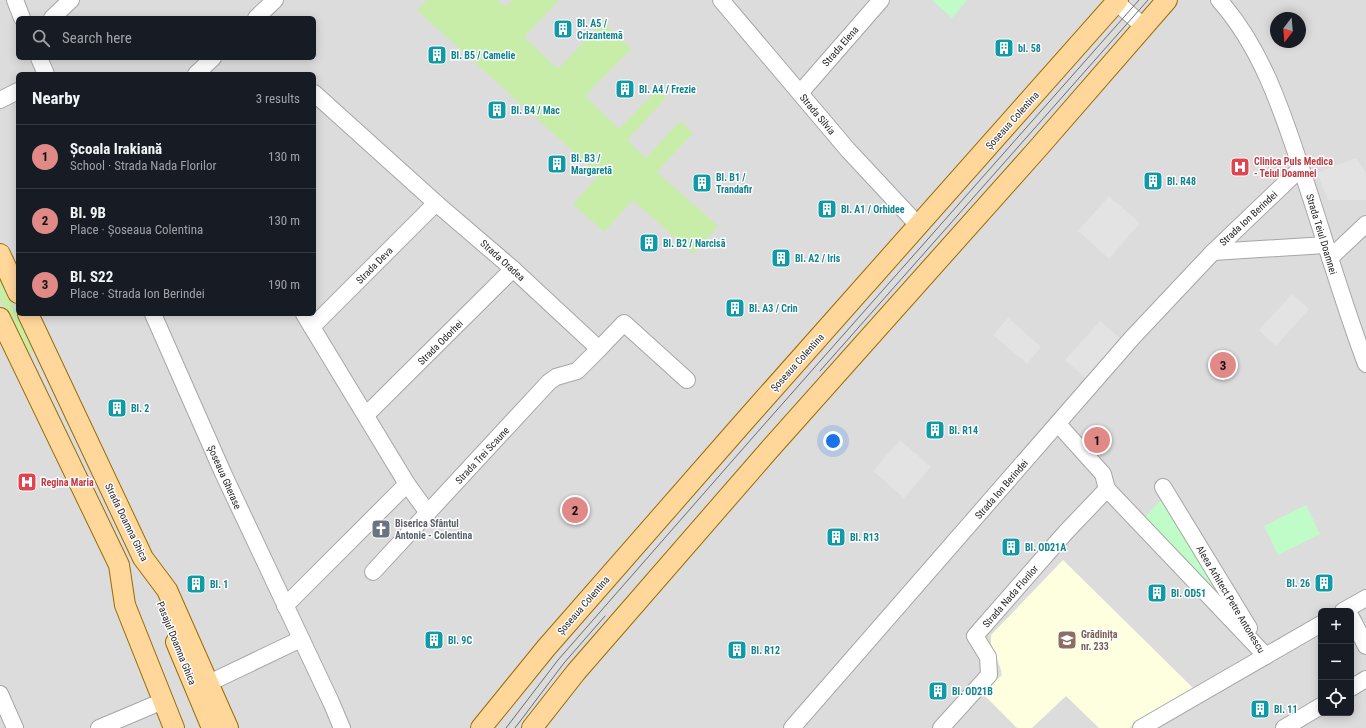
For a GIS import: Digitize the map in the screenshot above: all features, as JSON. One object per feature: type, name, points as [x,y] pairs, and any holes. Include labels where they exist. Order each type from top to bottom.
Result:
[{"type":"main road","points":[[532,728],[576,672],[675,558],[1040,146],[1167,0]]},
{"type":"main road","name":"Șoseaua Colentina","points":[[481,728],[551,642],[736,430],[1116,1]]},
{"type":"main road","points":[[0,254],[16,289]]},
{"type":"main road","name":"Strada Doamna Ghica","points":[[29,316],[143,558],[167,590],[228,728]]},
{"type":"main road","points":[[0,318],[119,565],[189,728]]},
{"type":"main road","name":"Pasajul Doamna Ghica","points":[[143,558],[212,728]]},
{"type":"main road","points":[[119,565],[125,605],[174,728]]},
{"type":"street","points":[[15,0],[21,16]]},
{"type":"street","points":[[54,16],[71,0]]},
{"type":"street","points":[[258,16],[275,0]]},
{"type":"street","name":"Strada Silvia","points":[[721,0],[864,168],[918,226]]},
{"type":"street","name":"Strada Elena","points":[[800,93],[881,0]]},
{"type":"street","name":"Strada Teiul Doamnei","points":[[1218,0],[1244,34],[1264,70],[1288,128],[1328,251],[1361,333],[1366,364]]},
{"type":"street","points":[[1116,1],[1143,26]]},
{"type":"street","points":[[40,60],[45,72]]},
{"type":"street","points":[[198,72],[211,60]]},
{"type":"street","points":[[0,100],[16,92]]},
{"type":"street","name":"Strada Oradea","points":[[316,95],[436,203],[513,269],[599,349]]},
{"type":"street","name":"Strada Ion Berindei","points":[[792,728],[1127,344],[1212,252],[1301,168]]},
{"type":"street","name":"Strada Deva","points":[[316,313],[436,203]]},
{"type":"street","points":[[1328,251],[1366,224]]},
{"type":"street","name":"Strada Ion Berindei","points":[[1212,252],[1328,251]]},
{"type":"street","name":"Strada Odorhei","points":[[366,415],[513,269]]},
{"type":"street","name":"Șoseaua Gherase","points":[[154,316],[223,473],[342,728]]},
{"type":"street","points":[[308,320],[407,484],[428,512]]},
{"type":"street","points":[[599,349],[624,323],[686,380]]},
{"type":"street","name":"Strada Trei Scaune","points":[[374,572],[549,382],[556,377],[578,371],[599,349]]},
{"type":"street","points":[[1058,424],[1103,474],[1107,489]]},
{"type":"street","points":[[285,606],[407,484]]},
{"type":"street","name":"Aleea Arhitect Petre Antonescu","points":[[1163,487],[1266,656]]},
{"type":"street","name":"Aleea Arhitect Petre Antonescu","points":[[1107,489],[1266,656]]},
{"type":"street","name":"Strada Nada Florilor","points":[[948,725],[989,675],[988,657],[975,636],[1066,532],[1107,489]]},
{"type":"street","points":[[1352,608],[1366,598]]},
{"type":"street","points":[[1354,625],[1366,646]]},
{"type":"street","points":[[1142,728],[1318,626]]},
{"type":"street","points":[[209,683],[300,639]]},
{"type":"street","points":[[1354,686],[1366,680]]},
{"type":"street","points":[[0,694],[15,728]]},
{"type":"street","points":[[99,728],[163,701]]},
{"type":"street","points":[[1284,728],[1318,708]]},
{"type":"shaded area","points":[[0,0],[1366,0],[1366,728],[0,728]]},
{"type":"shaded area","points":[[1356,158],[1366,173],[1366,200],[1328,200],[1317,173]]},
{"type":"shaded area","points":[[1109,196],[1140,223],[1109,259],[1078,231]]},
{"type":"shaded area","points":[[1292,294],[1309,309],[1276,346],[1259,330]]},
{"type":"shaded area","points":[[1008,318],[1041,347],[1027,364],[993,335]]},
{"type":"shaded area","points":[[1100,321],[1127,344],[1092,384],[1065,360]]},
{"type":"shaded area","points":[[900,440],[931,467],[904,498],[873,471]]},
{"type":"shaded area","name":"Grădinița nr. 233","points":[[1063,560],[1195,690],[1129,728],[1099,728],[1066,696],[1032,728],[1017,728],[982,693],[1002,675],[991,644],[991,635]]},
{"type":"green space","points":[[427,0],[497,0],[505,7],[512,0],[559,0],[524,37],[558,69],[603,22],[631,49],[585,96],[619,129],[657,90],[666,98],[627,140],[646,158],[680,121],[693,133],[657,172],[718,226],[693,254],[633,200],[604,232],[573,204],[599,175],[417,10]]},
{"type":"green space","points":[[932,0],[967,0],[952,18]]},
{"type":"green space","points":[[0,276],[16,311],[16,316],[18,316],[33,348],[31,353],[24,351],[0,300]]},
{"type":"green space","points":[[1161,500],[1241,623],[1144,518]]},
{"type":"green space","points":[[1306,505],[1320,534],[1278,555],[1264,526]]},
{"type":"tram line","points":[[506,728],[558,660],[1139,0]]},
{"type":"tram line","points":[[820,371],[1148,0]]},
{"type":"tram line","points":[[515,728],[564,663],[605,616]]},
{"type":"place","name":"Bl. A5 / Crizantemă","points":[[563,29]]},
{"type":"place","name":"bl. 58","points":[[1004,48]]},
{"type":"place","name":"Bl. B5 / Camelie","points":[[437,55]]},
{"type":"place","name":"Bl. A4 / Frezie","points":[[625,89]]},
{"type":"place","name":"Bl. B4 / Mac","points":[[497,110]]},
{"type":"place","name":"Bl. B3 / Margaretă","points":[[557,164]]},
{"type":"place","name":"Clinica Puls Medica - Teiul Doamnei","points":[[1240,167]]},
{"type":"place","name":"Bl. R48","points":[[1153,181]]},
{"type":"place","name":"Bl. B1 / Trandafir","points":[[702,183]]},
{"type":"place","name":"Bl. A1 / Orhidee","points":[[827,209]]},
{"type":"place","name":"Bl. B2 / Narcisă","points":[[649,243]]},
{"type":"place","name":"Bl. A2 / Iris","points":[[781,258]]},
{"type":"place","name":"Bl. A3 / Crin","points":[[735,308]]},
{"type":"place","name":"Bl. S22","points":[[1223,365]]},
{"type":"place","name":"Bl. 2","points":[[117,408]]},
{"type":"place","name":"Bl. R14","points":[[935,430]]},
{"type":"place","name":"Școala Irakiană","points":[[1097,440]]},
{"type":"place","name":"Regina Maria","points":[[27,482]]},
{"type":"place","name":"Bl. 9B","points":[[575,510]]},
{"type":"place","name":"Biserica Sfântul Antonie - Colentina","points":[[381,529]]},
{"type":"place","name":"Bl. R13","points":[[836,537]]},
{"type":"place","name":"Bl. OD21A","points":[[1011,547]]},
{"type":"place","name":"Bl. 26","points":[[1324,583]]},
{"type":"place","name":"Bl. 1","points":[[196,584]]},
{"type":"place","name":"Bl. OD51","points":[[1157,593]]},
{"type":"place","name":"Bl. 9C","points":[[434,640]]},
{"type":"place","name":"Grădinița nr. 233","points":[[1067,640]]},
{"type":"place","name":"Bl. R12","points":[[737,650]]},
{"type":"place","name":"Bl. OD21B","points":[[938,691]]},
{"type":"place","name":"Bl. 11","points":[[1260,709]]}]
